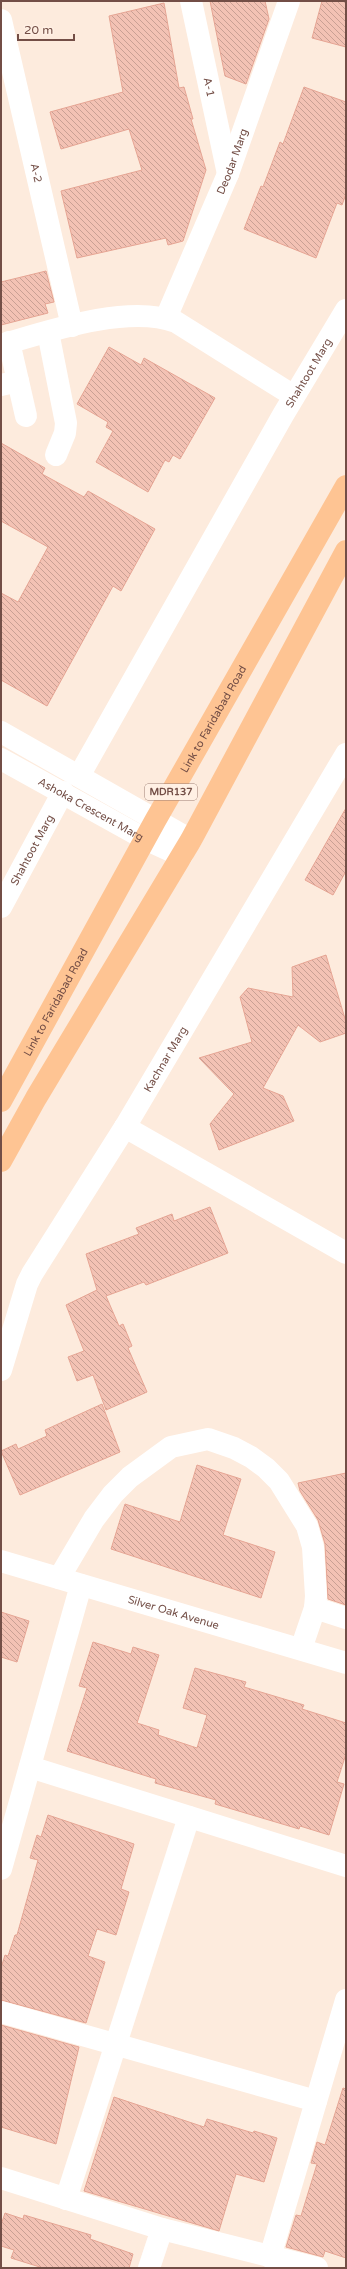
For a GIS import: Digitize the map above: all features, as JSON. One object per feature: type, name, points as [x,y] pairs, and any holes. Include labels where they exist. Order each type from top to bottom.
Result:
[{"type":"main road","name":"Link to Faridabad Road","points":[[1,1101],[150,830],[346,486]]},
{"type":"main road","name":"MDR137","points":[[1,1161],[36,1098],[186,848],[346,551]]},
{"type":"street","name":"A-1","points":[[191,1],[228,174]]},
{"type":"street","name":"Deodar Marg","points":[[166,318],[228,174],[289,1]]},
{"type":"street","name":"A-2","points":[[1,20],[72,326]]},
{"type":"street","name":"Shahtoot Marg","points":[[79,776],[283,415],[346,310]]},
{"type":"street","points":[[26,416],[10,383],[5,343],[72,326],[127,316],[166,318],[176,322],[294,396]]},
{"type":"street","points":[[40,334],[57,429],[52,454]]},
{"type":"street","points":[[1,732],[79,776],[150,830],[186,848]]},
{"type":"street","name":"Kachnar Marg","points":[[1,1370],[27,1284],[125,1127],[346,754]]},
{"type":"street","name":"Ashoka Crescent Marg","points":[[1,759],[63,792],[150,830]]},
{"type":"street","name":"Shahtoot Marg","points":[[1,907],[63,792]]},
{"type":"street","points":[[125,1127],[346,1253]]},
{"type":"street","points":[[59,1578],[94,1519],[113,1494],[130,1477],[171,1447],[208,1439],[251,1457],[279,1481],[307,1526],[313,1547],[315,1608],[301,1649]]},
{"type":"street","name":"Silver Oak Avenue","points":[[1,1561],[346,1663]]},
{"type":"street","points":[[1,1869],[81,1585]]},
{"type":"street","points":[[315,1608],[346,1618]]},
{"type":"street","points":[[30,1767],[346,1866]]},
{"type":"street","points":[[66,2199],[189,1817]]},
{"type":"street","points":[[270,2257],[346,2000]]},
{"type":"street","points":[[1,2012],[316,2101]]},
{"type":"street","points":[[1,2178],[162,2229],[316,2268]]},
{"type":"street","points":[[149,2268],[162,2229]]},
{"type":"building","points":[[210,1],[265,1],[269,19],[246,84],[225,76]]},
{"type":"building","points":[[322,1],[346,1],[346,47],[312,38]]},
{"type":"building","points":[[164,3],[179,88],[184,87],[193,119],[191,119],[206,170],[183,241],[168,245],[166,238],[77,258],[61,191],[142,170],[129,129],[61,149],[50,112],[123,92],[109,16]]},
{"type":"building","points":[[304,87],[346,102],[346,194],[342,205],[337,203],[316,258],[244,229],[261,186],[263,187],[280,142],[283,144]]},
{"type":"building","points":[[46,271],[54,302],[45,304],[48,313],[1,325],[1,282]]},
{"type":"building","points":[[109,347],[141,365],[144,358],[215,398],[180,459],[173,455],[169,462],[165,460],[148,492],[96,462],[113,431],[106,427],[108,422],[77,404]]},
{"type":"building","points":[[1,443],[45,468],[42,474],[84,497],[88,491],[155,529],[121,591],[113,586],[47,706],[1,680],[1,593],[18,602],[48,547],[1,521]]},
{"type":"building","points":[[346,808],[346,871],[333,895],[305,880]]},
{"type":"building","points":[[326,955],[346,1022],[346,1033],[320,1042],[298,1025],[263,1088],[283,1096],[294,1121],[219,1150],[210,1124],[234,1094],[199,1058],[252,1042],[240,997],[248,988],[293,997],[292,967]]},
{"type":"building","points":[[210,1207],[228,1253],[146,1285],[144,1282],[106,1296],[119,1326],[123,1324],[132,1346],[128,1348],[147,1392],[106,1410],[93,1375],[77,1381],[68,1357],[84,1351],[66,1305],[97,1290],[86,1254],[139,1234],[136,1228],[172,1214],[174,1221]]},
{"type":"building","points":[[102,1404],[120,1452],[20,1495],[1,1451],[16,1444],[18,1449],[47,1436],[45,1430]]},
{"type":"building","points":[[197,1465],[241,1479],[223,1535],[275,1552],[261,1598],[111,1549],[125,1504],[180,1522]]},
{"type":"building","points":[[346,1473],[346,1605],[328,1599],[325,1544],[318,1520],[300,1491],[298,1483]]},
{"type":"building","points":[[1,1612],[29,1621],[17,1662],[1,1657]]},
{"type":"building","points":[[93,1642],[131,1654],[133,1647],[159,1655],[137,1723],[159,1730],[158,1735],[197,1748],[207,1715],[183,1708],[195,1668],[246,1682],[244,1687],[304,1705],[302,1709],[346,1723],[346,1754],[337,1782],[344,1784],[329,1835],[300,1826],[299,1829],[215,1804],[216,1800],[155,1783],[156,1779],[67,1751],[87,1688],[79,1686]]},
{"type":"building","points":[[48,1815],[134,1844],[121,1889],[129,1892],[116,1935],[97,1929],[88,1956],[105,1962],[86,2023],[1,2000],[1,1968],[5,1955],[8,1956],[15,1935],[17,1935],[38,1860],[30,1858],[37,1835],[41,1837]]},
{"type":"building","points":[[1,2025],[79,2047],[56,2144],[1,2127]]},
{"type":"building","points":[[343,2088],[346,2089],[346,2258],[325,2251],[323,2257],[286,2247],[296,2215],[301,2216],[317,2164],[311,2163],[317,2142],[325,2145]]},
{"type":"building","points":[[114,2097],[204,2127],[207,2119],[253,2133],[254,2131],[277,2138],[264,2182],[236,2174],[219,2231],[84,2191]]},
{"type":"building","points":[[5,2213],[23,2219],[24,2215],[91,2235],[90,2239],[133,2254],[129,2268],[43,2268],[11,2258],[14,2250],[1,2246],[1,2225]]}]
